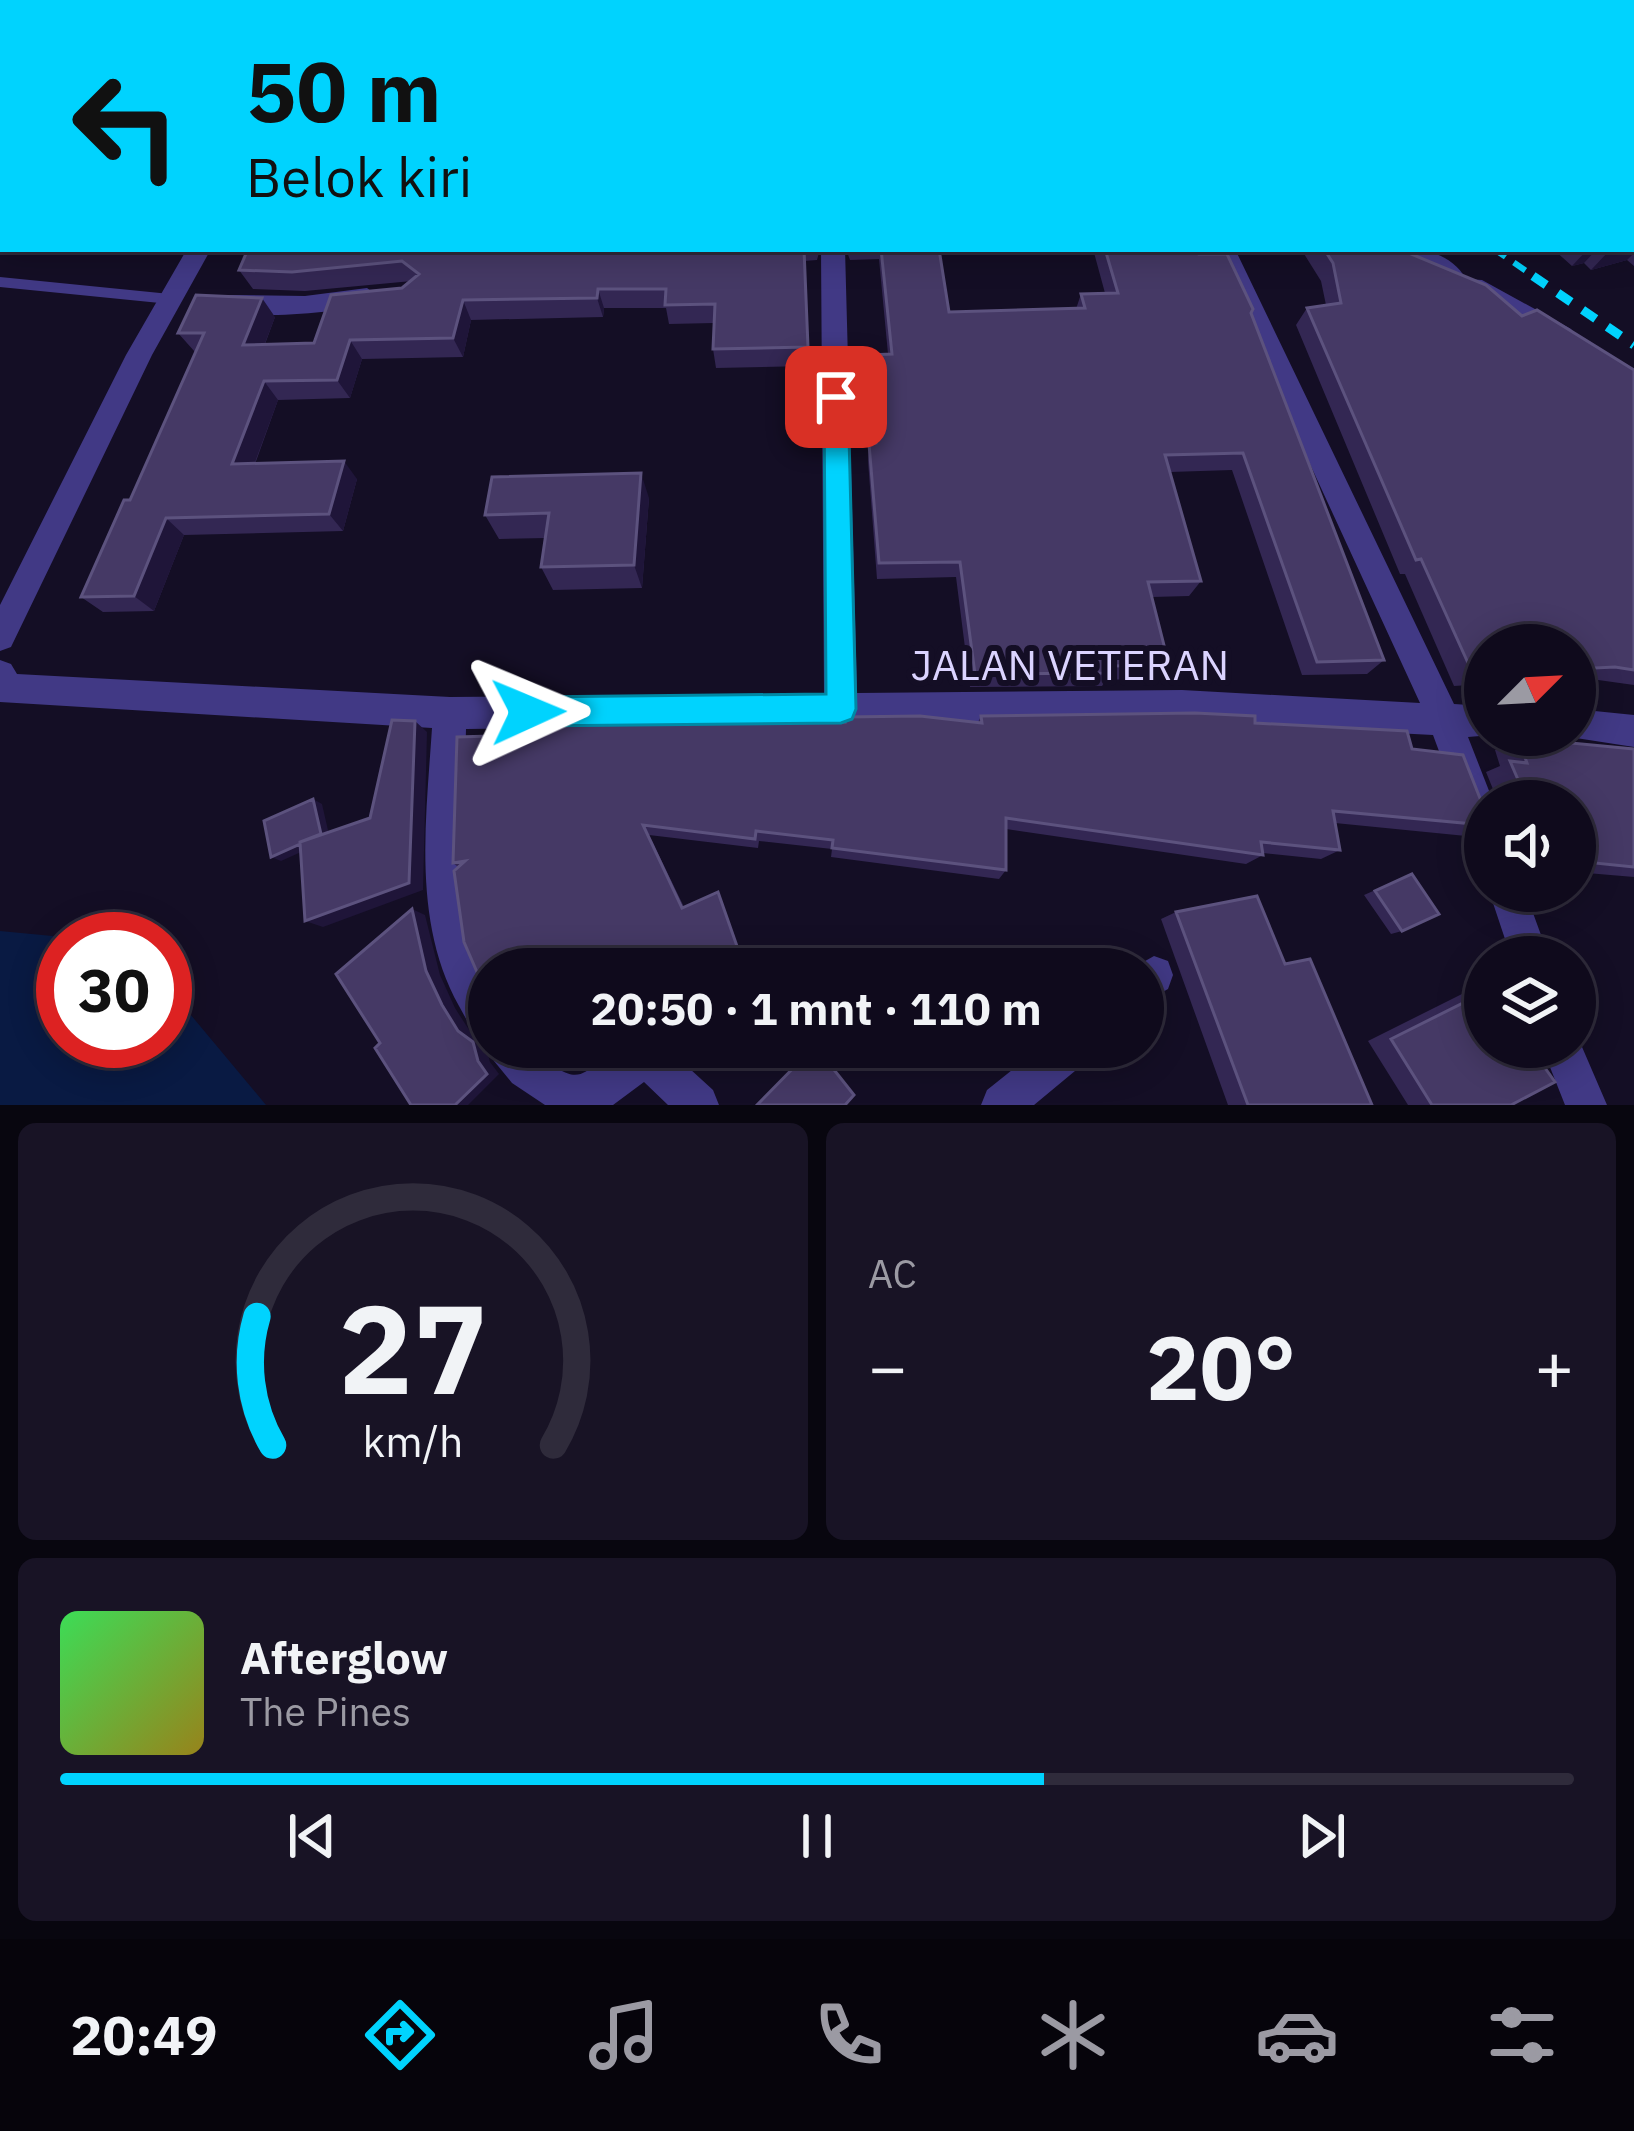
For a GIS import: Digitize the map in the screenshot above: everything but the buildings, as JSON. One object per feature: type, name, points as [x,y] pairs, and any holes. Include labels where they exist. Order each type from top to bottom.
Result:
[{"type":"street","points":[[0,637],[190,301],[198,252]]},
{"type":"street","points":[[832,252],[841,709]]},
{"type":"street","points":[[1224,252],[1444,719],[1467,780]]},
{"type":"street","points":[[1406,252],[1512,305],[1580,348]]},
{"type":"street","points":[[190,301],[305,305],[396,295]]},
{"type":"street","name":"JALAN VETERAN","points":[[3,682],[450,713],[1182,706],[1464,720]]},
{"type":"street","points":[[450,713],[442,868],[448,928],[468,986]]},
{"type":"street","points":[[1596,727],[1634,731]]},
{"type":"street","points":[[529,1068],[556,1096],[573,1101],[596,1094],[633,1068]]},
{"type":"street","points":[[658,1068],[698,1105]]},
{"type":"street","points":[[1002,1105],[1047,1068]]},
{"type":"street","points":[[1571,1068],[1586,1105]]},
{"type":"lane","points":[[0,282],[190,301]]},
{"type":"water","points":[[0,931],[36,934],[36,1068],[192,1068],[192,1016],[266,1105],[0,1105]]},
{"type":"railway","points":[[1498,252],[1538,279]]},
{"type":"railway","points":[[1533,276],[1634,345]]},
{"type":"route","points":[[528,712],[841,709],[836,397]]}]
